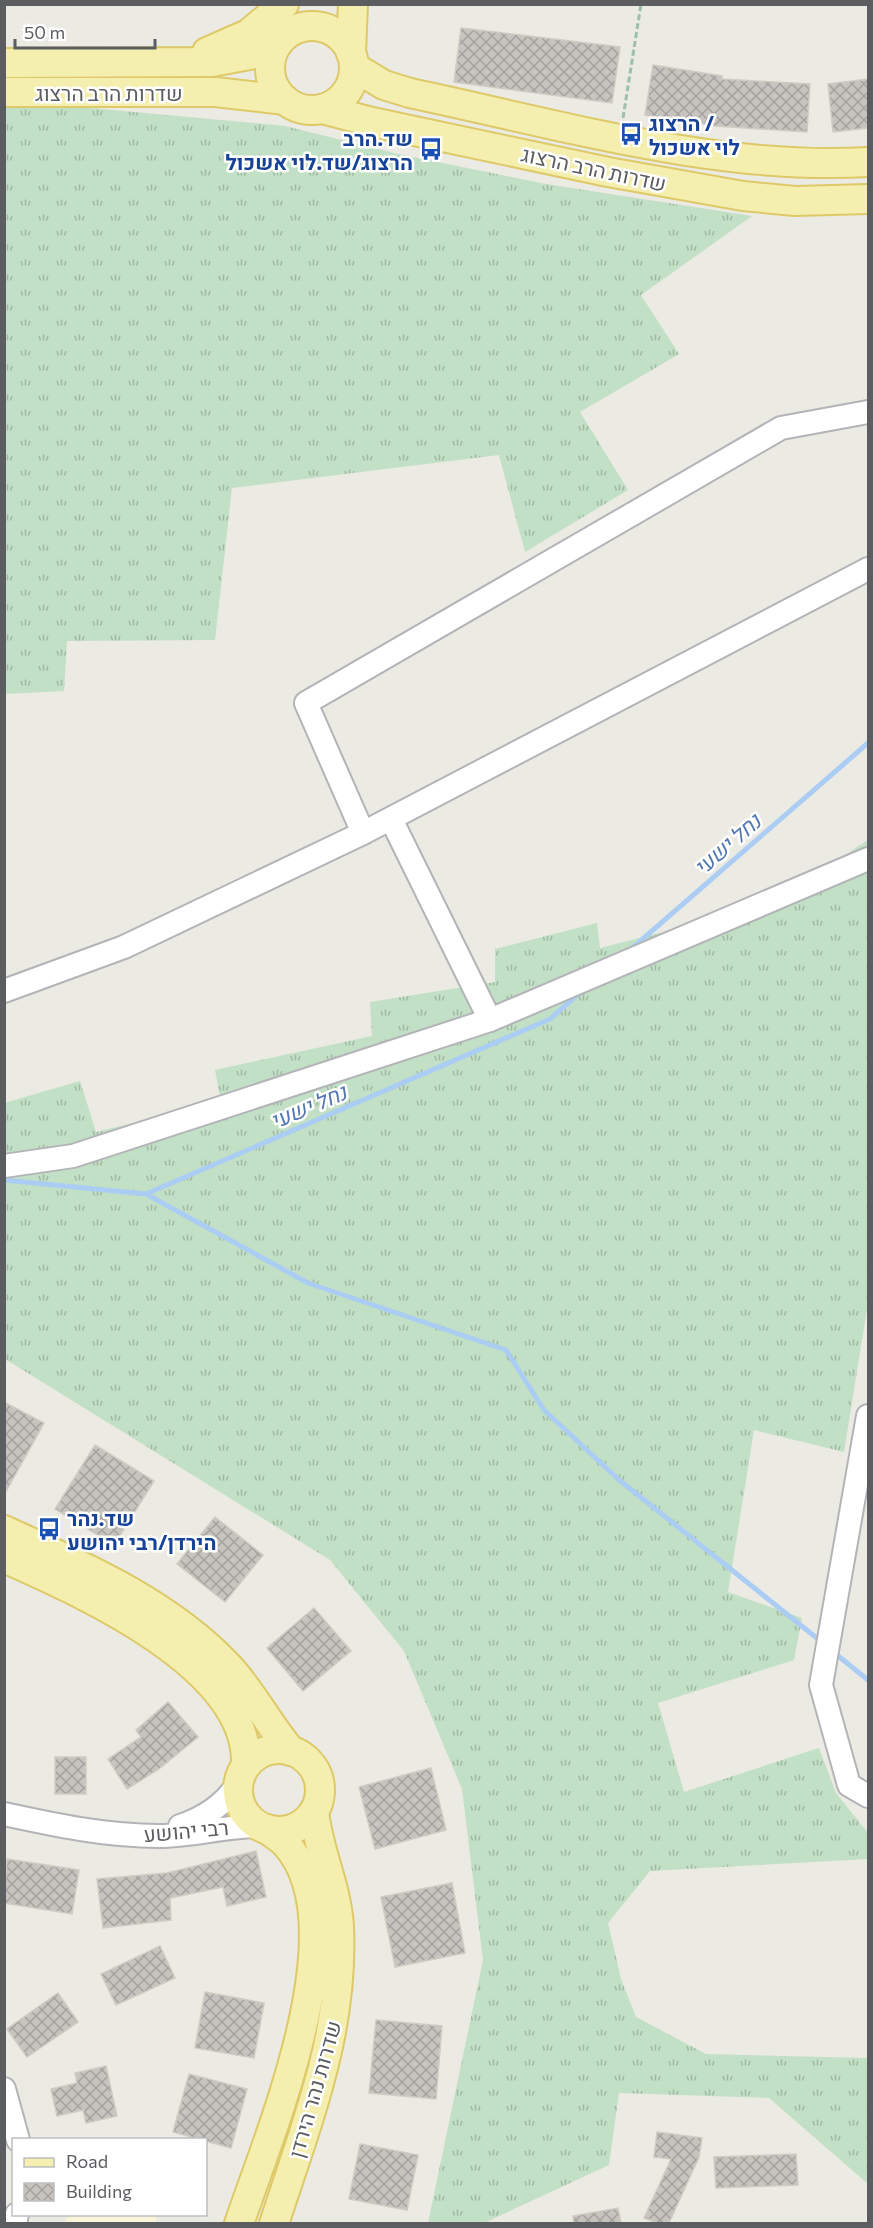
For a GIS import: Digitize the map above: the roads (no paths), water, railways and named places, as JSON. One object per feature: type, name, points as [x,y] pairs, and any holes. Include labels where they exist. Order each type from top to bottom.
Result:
[{"type":"main road","points":[[166,63],[210,51],[248,34],[284,4]]},
{"type":"main road","points":[[353,4],[353,60],[352,81],[346,93],[335,103],[322,109],[309,110],[285,100],[276,90],[270,66],[299,25],[325,28],[345,42],[353,60]]},
{"type":"main road","name":"שדרות הרב הרצוג","points":[[4,63],[166,63],[238,58],[260,53],[299,25]]},
{"type":"main road","name":"שדרות הרב הרצוג","points":[[353,60],[384,85],[410,93],[620,137],[748,160],[797,165],[868,162]]},
{"type":"main road","name":"שדרות הרב הרצוג","points":[[4,92],[215,92],[285,100]]},
{"type":"main road","name":"שדרות הרב הרצוג","points":[[322,109],[372,122],[690,188],[795,201],[868,199]]},
{"type":"main road","points":[[4,1530],[107,1578],[176,1621],[235,1674],[291,1751]]},
{"type":"main road","points":[[4,1558],[95,1600],[161,1641],[190,1665],[223,1699],[234,1715],[244,1739],[242,1775],[242,1809],[263,1828],[293,1828],[305,1821],[314,1811],[319,1800],[317,1776],[303,1756],[291,1751],[266,1750],[242,1775]]},
{"type":"main road","name":"שדרות נהר הירדן","points":[[274,2223],[320,2084],[331,2042],[338,1999],[339,1926],[336,1898],[320,1846],[314,1811]]},
{"type":"main road","name":"שדרות נהר הירדן","points":[[239,2223],[295,2057],[310,1987],[314,1953],[314,1927],[305,1881],[297,1860],[285,1843],[263,1828]]},
{"type":"street","points":[[363,834],[306,703],[781,428],[868,412]]},
{"type":"street","points":[[4,991],[124,947],[363,834],[868,569]]},
{"type":"street","points":[[391,819],[490,1020]]},
{"type":"street","points":[[4,1166],[73,1156],[490,1020],[868,860]]},
{"type":"street","points":[[868,1416],[821,1685],[849,1785],[868,1796]]},
{"type":"street","name":"רבי יהושע","points":[[113,1833],[145,1833],[193,1821],[228,1799],[242,1775]]},
{"type":"street","name":"רבי יהושע","points":[[4,1814],[82,1830],[159,1836],[235,1826],[263,1828]]},
{"type":"street","points":[[4,2089],[18,2138]]},
{"type":"waterway","name":"נחל ישעי","points":[[630,950],[868,743]]},
{"type":"waterway","name":"נחל ישעי","points":[[4,1180],[146,1194],[550,1019],[583,990]]},
{"type":"waterway","points":[[146,1194],[308,1283],[506,1350],[544,1410],[618,1479],[823,1643]]},
{"type":"waterway","points":[[832,1651],[868,1680]]},
{"type":"place","name":"הרצוג / לוי אשכול","points":[[631,134]]},
{"type":"place","name":"שד.הרב הרצוג/שד.לוי אשכול","points":[[431,149]]},
{"type":"place","name":"שד.נהר הירדן/רבי יהושע","points":[[49,1529]]}]
